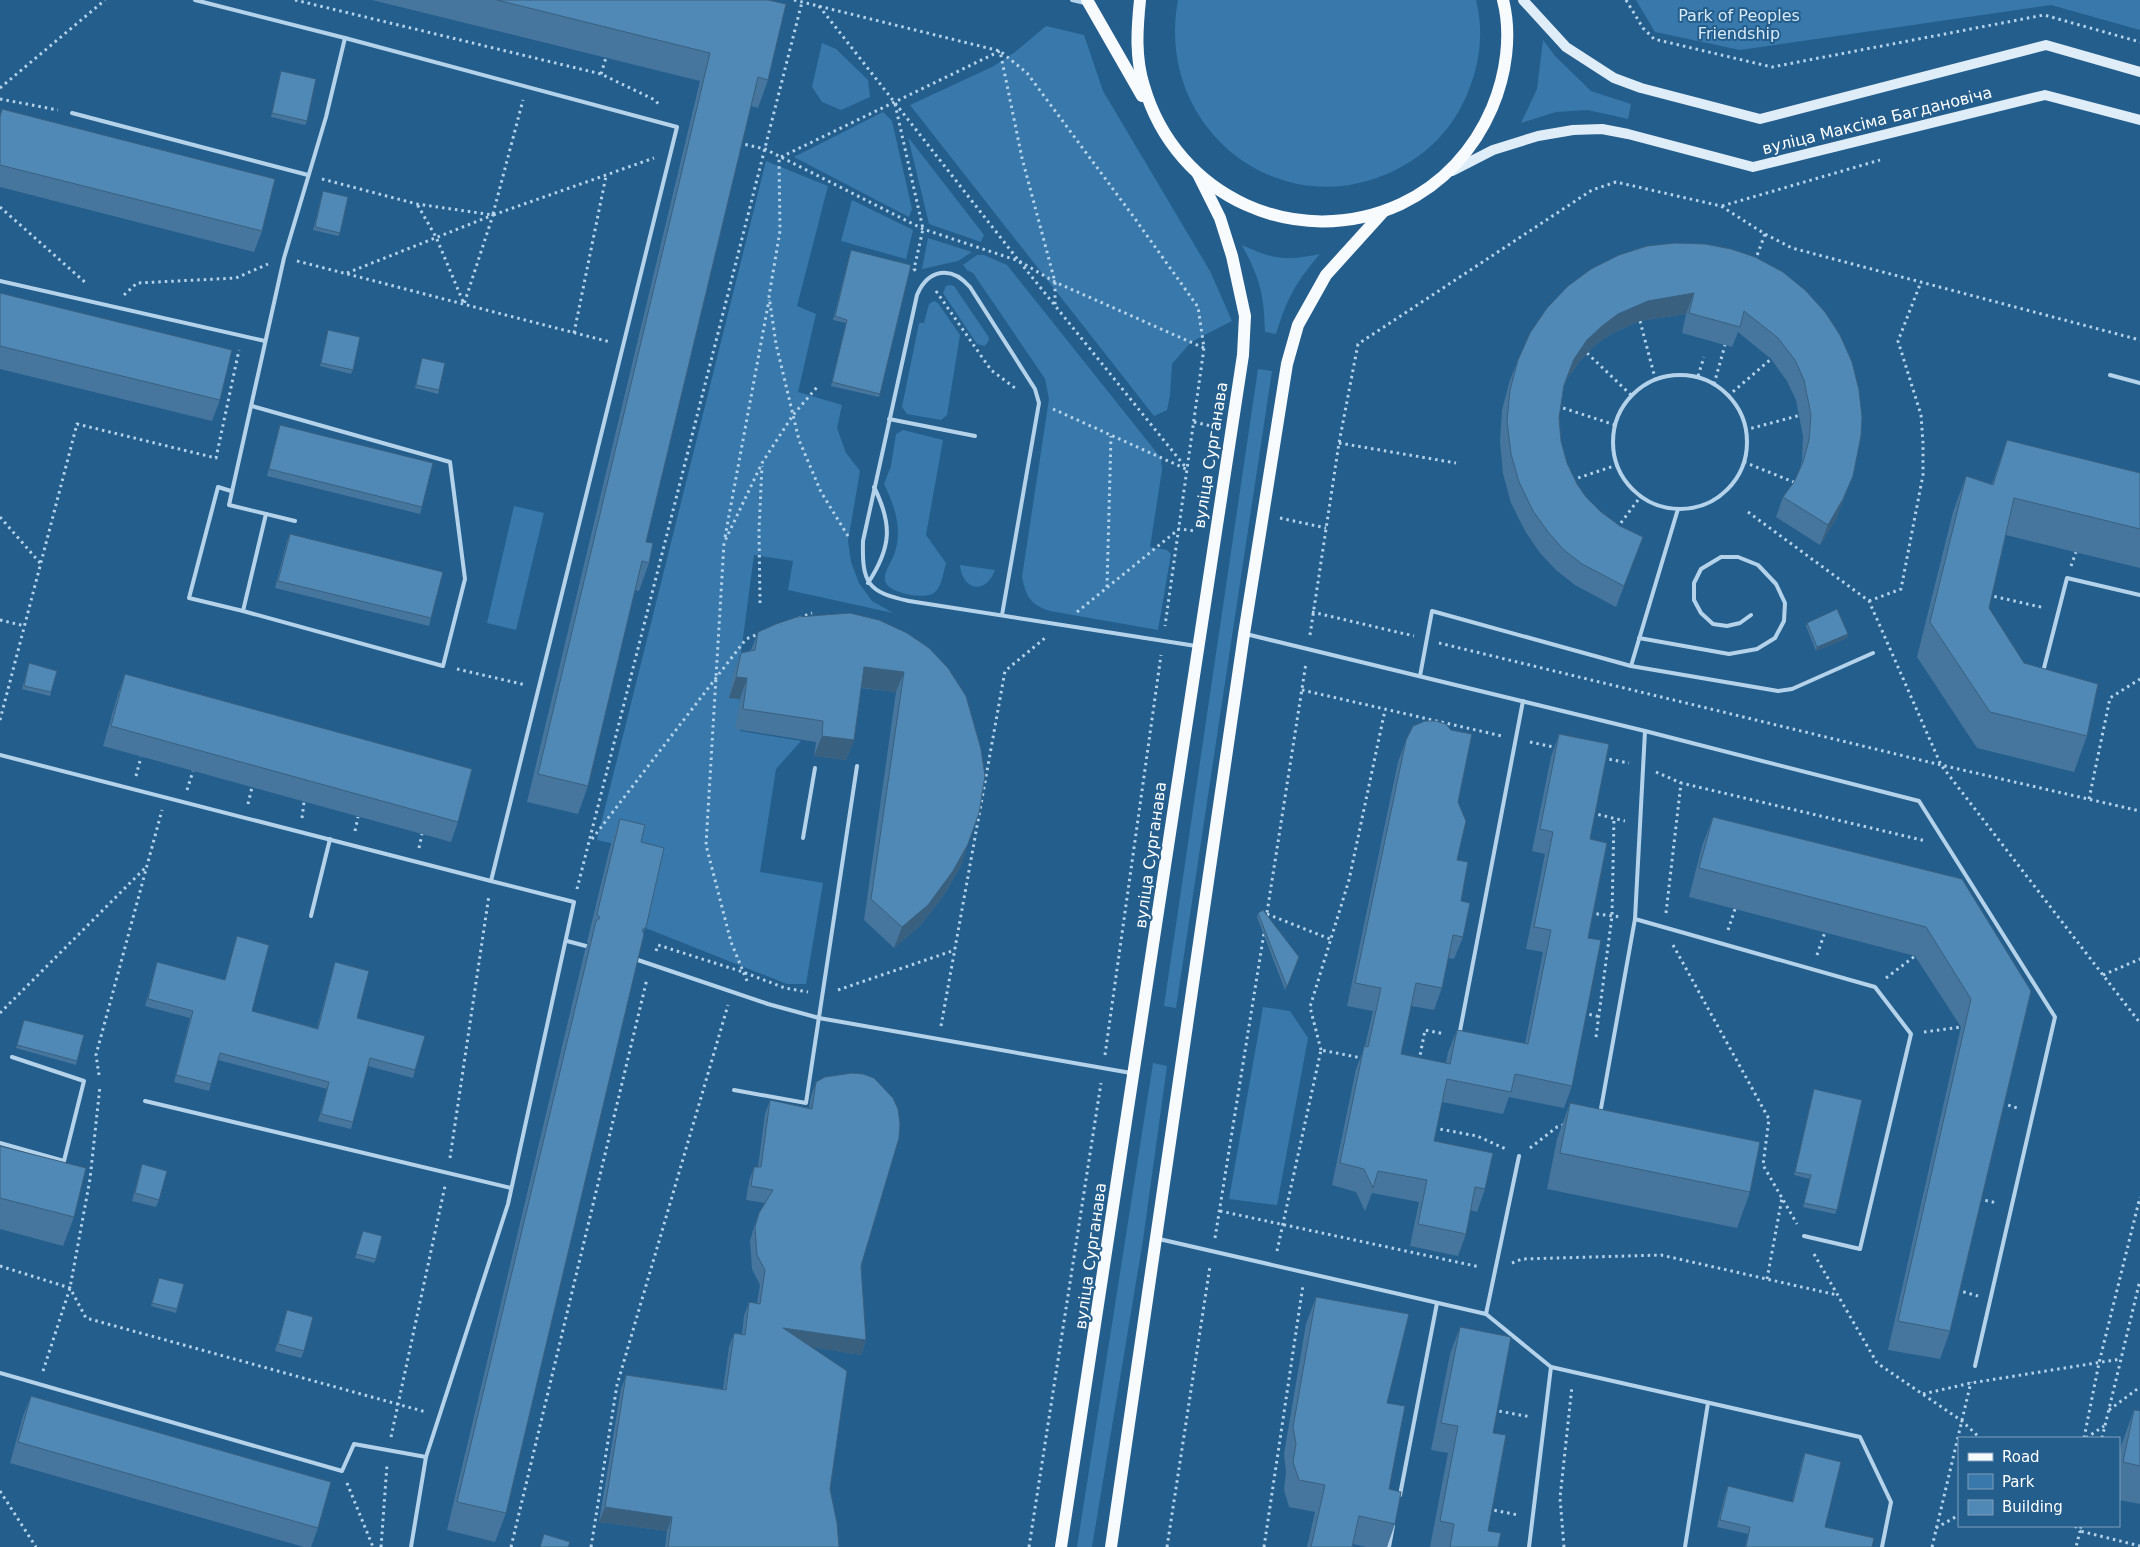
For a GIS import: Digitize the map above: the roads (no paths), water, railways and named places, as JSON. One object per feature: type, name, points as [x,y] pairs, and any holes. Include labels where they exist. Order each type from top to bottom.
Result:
[{"type":"main road","points":[[1140,0],[1137,52],[1144,86],[1160,126]]},
{"type":"main road","points":[[1088,2],[1160,126],[1182,158],[1198,174],[1221,192],[1245,205],[1281,218],[1318,222],[1352,220],[1383,212],[1417,196],[1449,172],[1473,145],[1487,120],[1499,91],[1505,62],[1507,33],[1504,0]]},
{"type":"main road","name":"вуліца Максіма Багдановіча","points":[[1523,0],[1566,47],[1614,78],[1648,90],[1760,119],[2046,45],[2140,72]]},
{"type":"main road","name":"вуліца Максіма Багдановіча","points":[[1449,172],[1493,150],[1538,136],[1573,130],[1602,129],[1628,134],[1753,167],[2045,95],[2140,120]]},
{"type":"main road","name":"вуліца Сурганава","points":[[1061,1547],[1095,1340],[1197,646],[1242,355],[1245,316],[1232,256],[1220,218],[1198,174]]},
{"type":"main road","points":[[1111,1547],[1244,634],[1287,364],[1298,326],[1326,275],[1383,212]]},
{"type":"lane","points":[[195,0],[677,127],[491,881]]},
{"type":"lane","points":[[1072,0],[1088,2]]},
{"type":"lane","points":[[296,522],[229,505],[284,258],[326,117],[345,38]]},
{"type":"lane","points":[[72,113],[308,175]]},
{"type":"lane","points":[[1002,615],[1039,403],[1035,389],[962,278],[951,273],[941,272],[928,279],[920,288],[889,419],[863,541],[862,561],[868,583],[877,591],[889,597],[1162,641],[1197,646]]},
{"type":"lane","points":[[0,281],[266,341]]},
{"type":"lane","points":[[1676,374],[1698,376],[1714,384],[1734,400],[1744,420],[1748,441],[1744,462],[1734,482],[1719,497],[1700,506],[1678,509],[1655,505],[1641,496],[1621,475],[1613,453],[1615,425],[1621,408],[1631,395],[1655,378],[1676,374]]},
{"type":"lane","points":[[2110,375],[2140,383]]},
{"type":"lane","points":[[232,491],[218,487],[189,598],[443,666],[466,579],[450,462],[252,406]]},
{"type":"lane","points":[[889,419],[975,436]]},
{"type":"lane","points":[[868,583],[883,558],[887,539],[884,507],[874,486]]},
{"type":"lane","points":[[1631,666],[1678,509]]},
{"type":"lane","points":[[243,611],[266,514]]},
{"type":"lane","points":[[1639,638],[1729,654],[1757,649],[1775,638],[1784,621],[1784,603],[1776,584],[1758,565],[1738,557],[1721,557],[1701,569],[1694,583],[1694,600],[1701,614],[1713,624],[1727,626],[1740,624],[1751,615]]},
{"type":"lane","points":[[2044,668],[2067,578],[2140,595]]},
{"type":"lane","points":[[1420,676],[1432,611],[1631,666],[1778,691],[1792,689],[1873,653]]},
{"type":"lane","points":[[1244,634],[1646,731],[1919,801],[2055,1016],[1975,1366]]},
{"type":"lane","points":[[1458,1036],[1523,701]]},
{"type":"lane","points":[[1610,1118],[1600,1115],[1635,919],[1646,731]]},
{"type":"lane","points":[[0,755],[574,902],[567,941],[511,1188],[426,1457],[411,1547]]},
{"type":"lane","points":[[734,1090],[806,1103],[857,766]]},
{"type":"lane","points":[[804,838],[815,768]]},
{"type":"lane","points":[[311,916],[330,839]]},
{"type":"lane","points":[[1635,919],[1875,987],[1911,1034],[1860,1249],[1804,1236]]},
{"type":"lane","points":[[567,941],[586,946]]},
{"type":"lane","points":[[634,959],[755,1000],[819,1018],[1134,1073]]},
{"type":"lane","points":[[0,1143],[64,1161],[84,1080],[12,1057]]},
{"type":"lane","points":[[145,1101],[511,1188]]},
{"type":"lane","points":[[1486,1314],[1519,1156]]},
{"type":"lane","points":[[1156,1238],[1486,1314],[1551,1367],[1860,1437],[1891,1502],[1882,1547]]},
{"type":"lane","points":[[1399,1498],[1437,1303]]},
{"type":"lane","points":[[1529,1547],[1551,1367]]},
{"type":"lane","points":[[0,1373],[342,1471],[354,1444],[426,1457]]},
{"type":"lane","points":[[1685,1547],[1708,1403]]},
{"type":"lane","points":[[1389,1547],[1395,1518]]},
{"type":"park label","name":"Park of Peoples Friendship","points":[[1739,24]]}]
